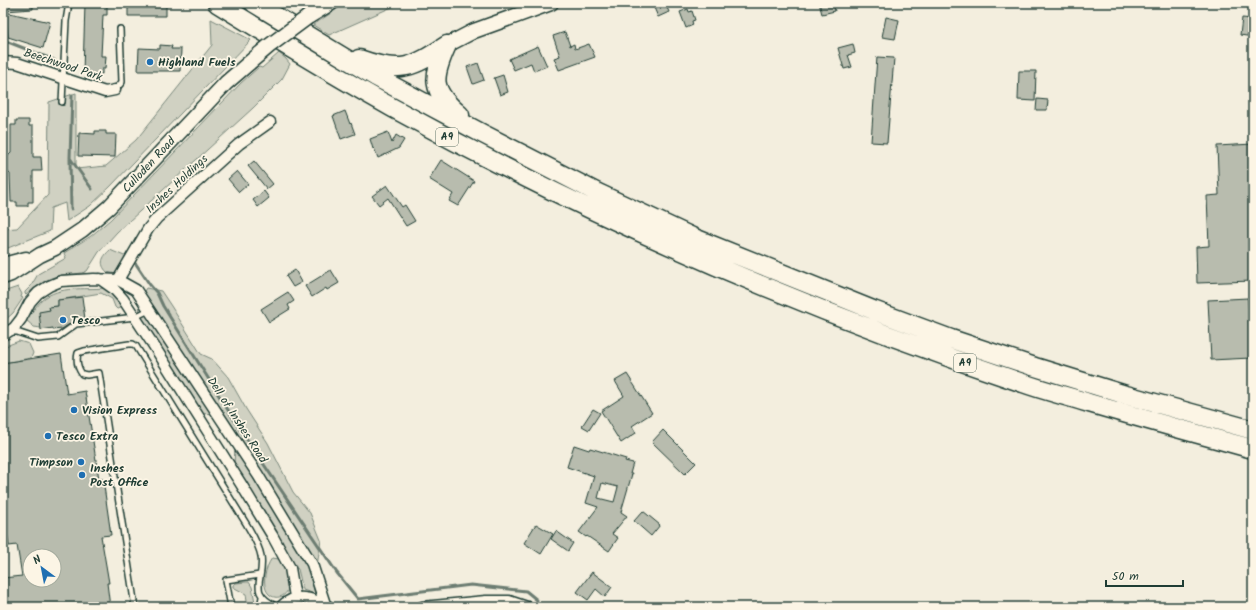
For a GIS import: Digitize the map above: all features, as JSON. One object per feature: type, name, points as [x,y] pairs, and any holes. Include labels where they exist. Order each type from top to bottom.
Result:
[{"type":"highway","name":"A9","points":[[217,3],[321,67],[392,108],[466,147],[574,202],[780,293],[887,335],[1026,384],[1253,449]]},
{"type":"highway","name":"A9","points":[[254,3],[319,44],[376,77],[600,194],[692,237],[880,313],[951,339],[1126,395],[1253,430]]},
{"type":"highway","name":"A9","points":[[319,44],[370,63],[385,67],[399,68],[426,59],[447,45]]},
{"type":"highway","name":"A9","points":[[447,45],[437,71],[436,80],[438,90],[443,99],[451,108],[483,134]]},
{"type":"main road","name":"Culloden Road","points":[[3,277],[11,274],[40,255],[55,248],[82,230],[109,207],[226,83],[274,42],[308,17],[331,3]]},
{"type":"main road","points":[[447,45],[474,30],[551,3]]},
{"type":"main road","name":"Culloden Road","points":[[3,265],[40,255]]},
{"type":"street","name":"Beechwood Park","points":[[3,62],[17,63],[105,92],[114,90]]},
{"type":"street","name":"Inshes Holdings","points":[[118,280],[148,230],[157,218],[239,144],[270,122]]},
{"type":"street","name":"Dell of Inshes Road","points":[[5,334],[14,328],[21,319],[30,302],[49,286],[61,281],[100,279],[118,280],[136,290],[258,475],[312,564],[328,606]]},
{"type":"street","points":[[100,279],[114,289],[123,299],[237,477],[290,568],[295,598]]},
{"type":"street","points":[[281,607],[286,601],[295,598],[310,599],[328,606]]},
{"type":"street","points":[[422,607],[486,601],[508,601],[527,607]]},
{"type":"lane","points":[[62,102],[66,21],[69,3]]},
{"type":"lane","points":[[114,90],[122,82],[120,29]]},
{"type":"lane","points":[[5,334],[17,332],[38,339],[58,337],[76,324],[135,317],[149,310]]},
{"type":"lane","points":[[135,607],[98,373],[87,375],[82,374],[79,370],[77,359],[78,353],[84,350],[129,344],[136,346],[233,501],[255,539],[261,555],[262,563],[258,582],[260,593],[269,603],[277,607]]},
{"type":"lane","points":[[231,607],[226,580],[260,575]]},
{"type":"lane","points":[[260,607],[262,596]]},
{"type":"shaded area","points":[[346,3],[401,3],[329,35],[313,25]]},
{"type":"shaded area","points":[[211,19],[251,40],[90,206],[67,221],[65,203],[51,208],[50,231],[3,250],[3,229],[17,228],[48,195],[49,102],[76,93],[76,169],[106,166],[136,140],[212,45]]},
{"type":"shaded area","points":[[279,53],[290,64],[282,79],[253,108],[117,232],[99,252],[87,271],[57,276],[47,280],[26,295],[25,294],[38,274],[66,258],[64,253],[91,236],[111,219],[241,83],[259,67],[262,68]]},
{"type":"shaded area","points":[[110,250],[129,258],[116,274],[107,272],[102,263],[103,258]]},
{"type":"shaded area","points":[[18,287],[22,294],[21,297],[23,298],[13,313],[3,322],[3,292]]},
{"type":"shaded area","points":[[105,288],[114,293],[123,306],[121,308],[117,309],[112,299],[101,293],[58,300],[58,306],[50,307],[41,328],[34,327],[26,320],[42,300],[56,292],[72,289]]},
{"type":"shaded area","points":[[146,288],[161,291],[201,354],[212,359],[228,377],[268,443],[293,492],[310,513],[321,540],[317,566],[309,570],[315,594],[303,590],[298,569],[293,566],[234,465],[235,447],[212,413],[202,414],[140,318],[139,300]]},
{"type":"shaded area","points":[[19,341],[29,344],[33,353],[31,358],[3,363],[3,347]]},
{"type":"shaded area","points":[[272,558],[279,559],[282,563],[286,569],[289,581],[288,589],[285,594],[279,597],[273,597],[268,593],[265,586],[266,571]]},
{"type":"shaded area","points":[[249,582],[252,587],[256,607],[248,607],[246,594],[233,587],[236,583]]},
{"type":"building","points":[[4,3],[33,3],[33,9],[5,11]]},
{"type":"building","points":[[85,3],[104,3],[103,4],[107,5],[107,15],[103,15],[101,56],[106,56],[105,69],[102,69],[102,74],[83,73]]},
{"type":"building","points":[[128,3],[166,3],[166,16],[128,16]]},
{"type":"building","points":[[652,3],[665,3],[669,12],[658,17]]},
{"type":"building","points":[[819,3],[833,3],[835,11],[822,14]]},
{"type":"building","points":[[688,9],[689,12],[692,11],[695,20],[692,21],[693,25],[686,28],[680,12]]},
{"type":"building","points":[[5,12],[50,22],[43,48],[8,37]]},
{"type":"building","points":[[886,17],[899,20],[895,39],[882,37]]},
{"type":"building","points":[[1242,18],[1253,19],[1253,37],[1240,35]]},
{"type":"building","points":[[565,32],[570,46],[574,44],[575,49],[589,44],[595,57],[559,70],[554,58],[560,56],[553,36]]},
{"type":"building","points":[[853,44],[855,53],[848,55],[852,67],[844,69],[838,48]]},
{"type":"building","points":[[160,45],[172,46],[171,49],[181,49],[180,71],[138,71],[139,48],[160,49]]},
{"type":"building","points":[[538,46],[547,66],[534,71],[531,63],[514,70],[509,59]]},
{"type":"building","points":[[877,57],[894,58],[887,143],[871,142]]},
{"type":"building","points":[[478,63],[484,80],[473,84],[467,67]]},
{"type":"building","points":[[1019,71],[1036,71],[1035,101],[1018,100]]},
{"type":"building","points":[[503,75],[508,92],[500,95],[494,78]]},
{"type":"building","points":[[1037,99],[1048,100],[1047,110],[1036,110]]},
{"type":"building","points":[[345,111],[355,134],[341,139],[333,116]]},
{"type":"building","points":[[16,120],[29,120],[29,126],[33,126],[33,157],[41,157],[42,171],[33,171],[33,202],[28,202],[28,206],[17,206],[17,202],[11,202],[10,174],[3,167],[3,161],[11,153],[11,125],[16,125]]},
{"type":"building","points":[[95,131],[106,131],[106,134],[116,134],[115,157],[78,156],[79,133],[95,134]]},
{"type":"building","points":[[388,132],[392,143],[396,135],[404,140],[399,148],[378,158],[370,139]]},
{"type":"building","points":[[1253,144],[1253,281],[1197,283],[1196,247],[1209,246],[1207,196],[1219,195],[1217,146]]},
{"type":"building","points":[[441,160],[474,181],[458,206],[449,201],[453,194],[429,179]]},
{"type":"building","points":[[254,161],[273,184],[267,189],[248,166]]},
{"type":"building","points":[[237,171],[248,184],[239,192],[228,179]]},
{"type":"building","points":[[387,185],[402,207],[405,205],[415,221],[406,226],[388,198],[379,205],[372,196]]},
{"type":"building","points":[[264,191],[269,198],[258,207],[253,200]]},
{"type":"building","points":[[295,270],[302,282],[293,287],[286,276]]},
{"type":"building","points":[[331,270],[339,283],[327,290],[326,288],[312,297],[305,286]]},
{"type":"building","points":[[288,292],[294,301],[288,305],[290,309],[269,322],[261,309]]},
{"type":"building","name":"Tesco","points":[[82,297],[85,319],[74,321],[62,329],[53,330],[53,328],[41,330],[39,312],[50,310],[49,307],[58,306],[58,300]]},
{"type":"building","points":[[1248,298],[1251,358],[1211,360],[1208,300]]},
{"type":"building","name":"Tesco Extra","points":[[61,354],[67,394],[85,391],[99,479],[103,479],[111,535],[101,536],[109,583],[107,583],[110,607],[3,607],[3,578],[22,576],[17,545],[9,546],[3,505],[3,363]]},
{"type":"building","points":[[627,374],[652,413],[632,426],[636,433],[621,443],[601,411],[624,396],[615,381]]},
{"type":"building","points":[[593,409],[600,413],[589,430],[582,426]]},
{"type":"building","points":[[663,430],[696,463],[685,474],[652,442]]},
{"type":"building","points":[[574,445],[589,450],[590,448],[626,459],[625,461],[633,463],[630,474],[632,474],[621,512],[627,516],[612,534],[618,538],[609,551],[579,532],[598,507],[586,503],[594,476],[567,467]],"holes":[[[602,483],[618,487],[614,502],[598,498]]]},
{"type":"building","points":[[643,511],[660,525],[651,536],[634,521]]},
{"type":"building","points":[[536,524],[553,534],[541,554],[524,543]]},
{"type":"building","points":[[556,531],[573,543],[568,551],[551,539]]},
{"type":"building","points":[[592,572],[612,587],[605,597],[596,589],[588,600],[577,592]]},
{"type":"waterway","points":[[3,40],[54,60]]},
{"type":"waterway","points":[[72,95],[70,158],[92,189]]},
{"type":"waterway","points":[[70,159],[71,209]]},
{"type":"waterway","points":[[136,264],[157,293],[163,306],[238,426],[337,573],[358,599],[471,585],[526,591],[537,600]]},
{"type":"place","name":"Highland Fuels","points":[[150,62]]},
{"type":"place","name":"Tesco","points":[[63,320]]},
{"type":"place","name":"Vision Express","points":[[74,410]]},
{"type":"place","name":"Tesco Extra","points":[[48,436]]},
{"type":"place","name":"Timpson","points":[[81,462]]},
{"type":"place","name":"Inshes Post Office","points":[[82,475]]}]
